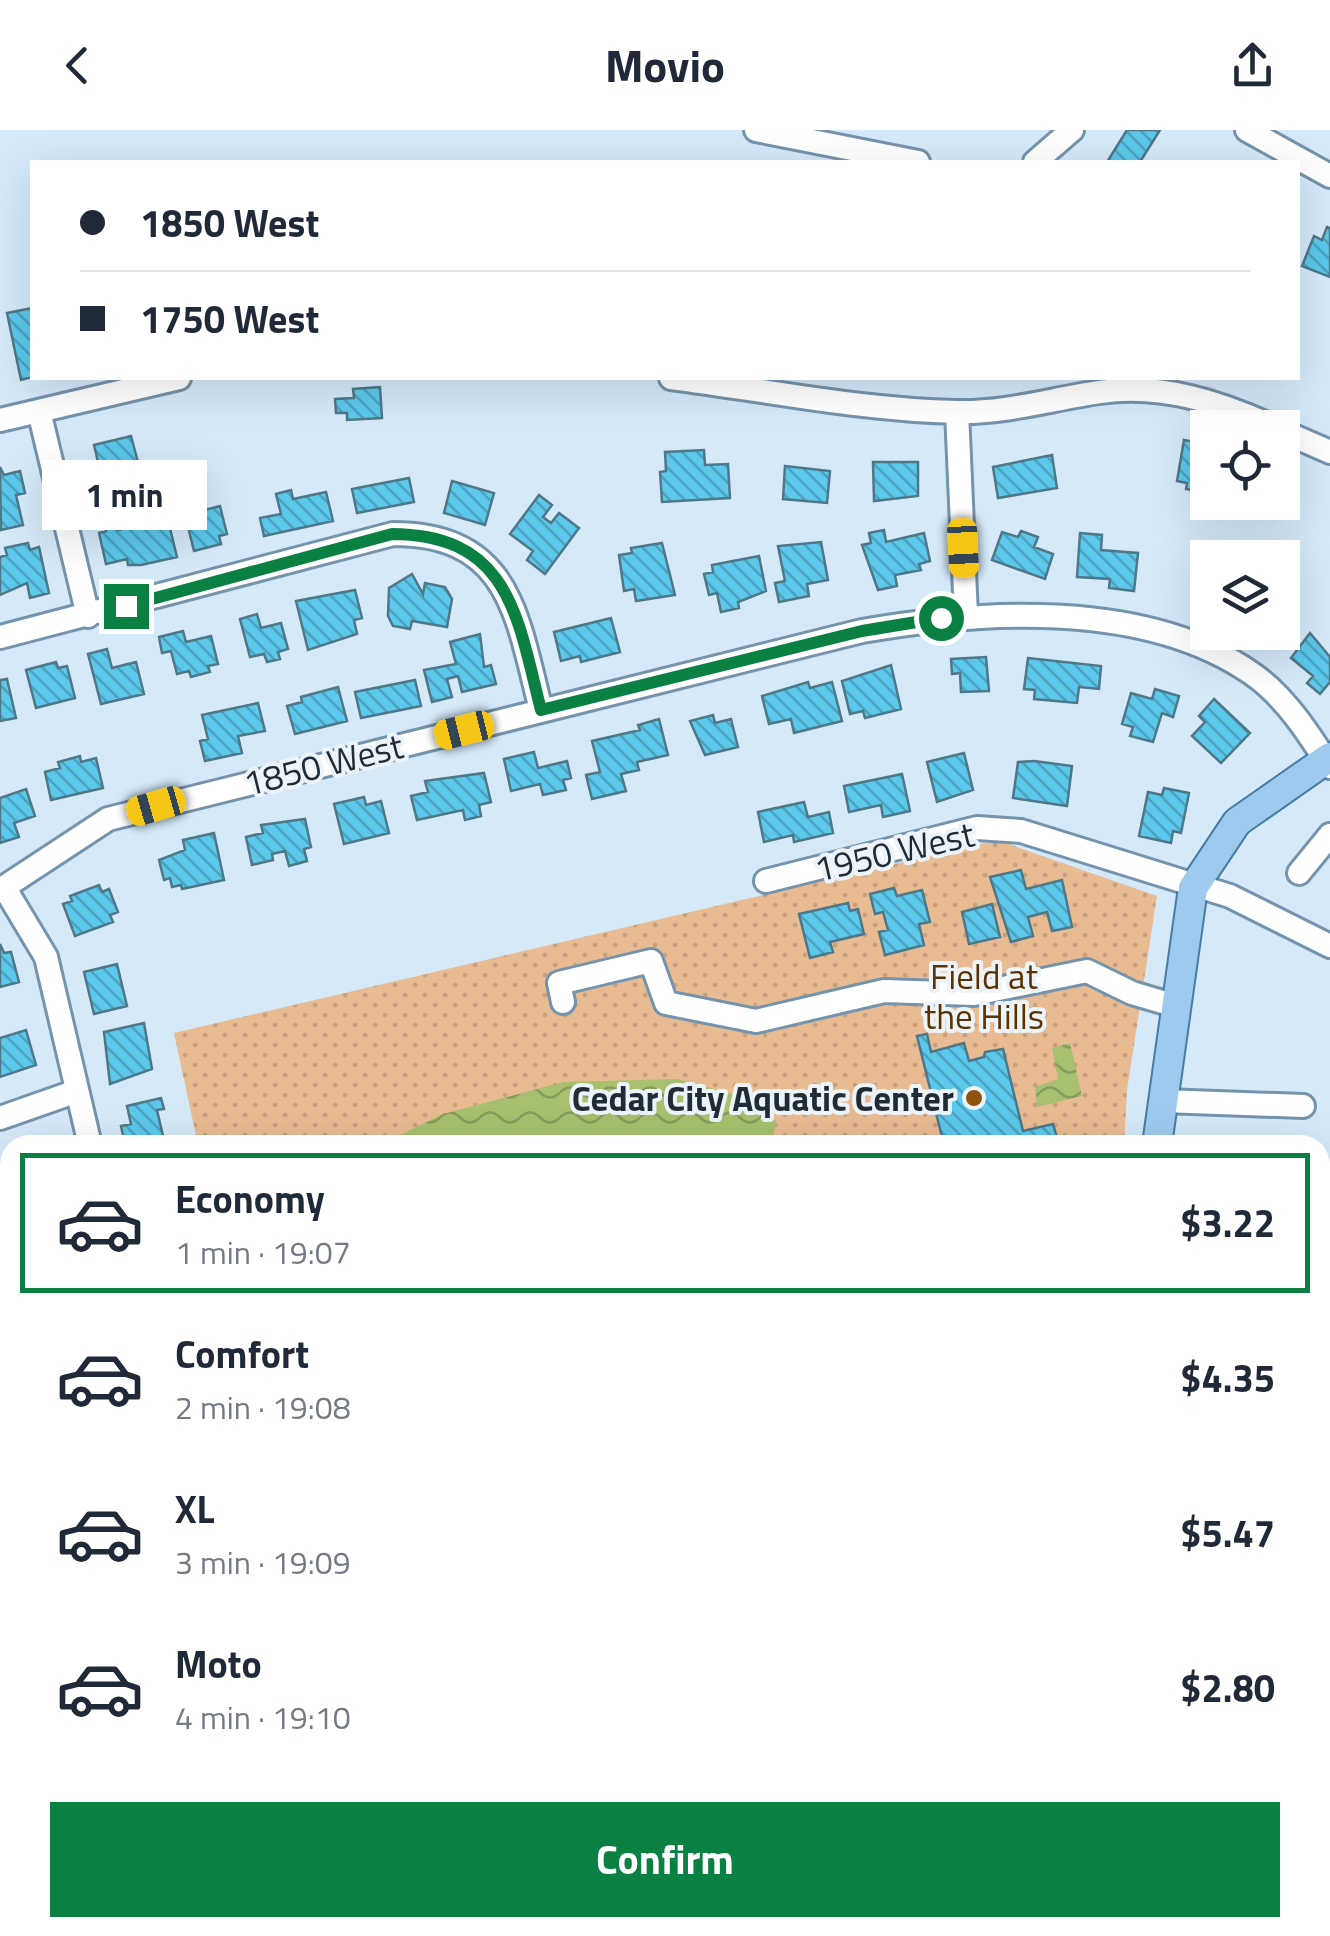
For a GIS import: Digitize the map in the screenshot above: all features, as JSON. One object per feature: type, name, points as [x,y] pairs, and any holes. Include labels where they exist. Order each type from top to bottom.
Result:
[{"type":"main road","points":[[1158,1135],[1192,888],[1237,822],[1329,761]]},
{"type":"street","points":[[756,130],[908,160]]},
{"type":"street","points":[[1038,160],[1064,142],[1072,130]]},
{"type":"street","points":[[1247,130],[1330,176]]},
{"type":"street","points":[[0,420],[170,380]]},
{"type":"street","points":[[688,380],[957,412],[1035,406],[1101,392],[1152,390],[1190,396],[1228,410]]},
{"type":"street","points":[[38,411],[88,616]]},
{"type":"street","points":[[957,412],[966,616]]},
{"type":"street","points":[[1300,438],[1330,452]]},
{"type":"street","points":[[0,637],[392,534],[427,534],[458,544],[485,562],[505,588],[518,619],[541,710]]},
{"type":"street","name":"1850 West","points":[[2,888],[108,819],[862,631],[966,616],[1038,614],[1100,620],[1215,652],[1253,674],[1285,705],[1329,761]]},
{"type":"street","name":"1950 West","points":[[766,880],[977,828],[1021,830],[1192,888],[1230,896],[1330,946]]},
{"type":"street","points":[[1299,873],[1330,835]]},
{"type":"street","points":[[2,888],[46,957],[88,1135]]},
{"type":"street","points":[[563,1002],[559,982],[650,961],[666,1003],[756,1021],[884,992],[974,994],[1087,971],[1132,993],[1176,1006]]},
{"type":"street","points":[[0,1118],[77,1091]]},
{"type":"street","points":[[1163,1101],[1304,1106]]},
{"type":"green space","name":"Field at the Hills","points":[[997,840],[1157,896],[1127,1090],[1125,1135],[196,1135],[174,1033]]},
{"type":"water","points":[[1070,1043],[1082,1096],[1037,1107],[1035,1087],[1058,1079],[1052,1048]]},
{"type":"water","points":[[677,1079],[752,1099],[776,1121],[774,1135],[400,1135],[443,1114],[563,1082]]},
{"type":"building","points":[[1127,130],[1160,130],[1141,160],[1108,160]]},
{"type":"building","points":[[1327,227],[1330,277],[1302,266],[1314,236],[1322,240]]},
{"type":"building","points":[[30,308],[30,378],[21,380],[7,313]]},
{"type":"building","points":[[380,387],[382,418],[347,420],[347,413],[336,413],[335,399],[354,398],[353,389]]},
{"type":"building","points":[[131,436],[139,466],[101,475],[94,445]]},
{"type":"building","points":[[1184,440],[1190,441],[1190,490],[1186,489],[1187,483],[1177,481]]},
{"type":"building","points":[[704,450],[705,465],[728,464],[730,498],[662,502],[660,472],[666,471],[665,452]]},
{"type":"building","points":[[1052,455],[1057,488],[998,498],[993,467]]},
{"type":"building","points":[[873,462],[918,462],[918,496],[874,501]]},
{"type":"building","points":[[785,466],[830,471],[827,503],[783,499]]},
{"type":"building","points":[[0,467],[4,475],[20,471],[25,493],[16,495],[23,525],[1,530]]},
{"type":"building","points":[[409,478],[414,502],[357,513],[352,489]]},
{"type":"building","points":[[452,481],[494,493],[485,525],[444,513]]},
{"type":"building","points":[[291,490],[293,499],[326,492],[333,521],[264,536],[260,518],[281,514],[276,494]]},
{"type":"building","points":[[539,495],[552,505],[543,517],[551,523],[559,513],[579,528],[545,574],[527,560],[533,551],[510,534]]},
{"type":"building","points":[[220,506],[227,534],[219,536],[221,544],[194,551],[185,515]]},
{"type":"building","points":[[154,514],[156,523],[168,520],[177,557],[141,565],[128,565],[127,559],[106,564],[99,533],[106,531],[105,526],[116,523],[118,530],[142,525],[140,517]]},
{"type":"building","points":[[884,530],[886,542],[924,533],[930,561],[919,564],[921,570],[895,575],[897,586],[878,590],[862,545],[871,543],[869,533]]},
{"type":"building","points":[[1021,531],[1038,537],[1034,547],[1053,554],[1045,579],[992,560],[1002,532],[1018,537]]},
{"type":"building","points":[[1080,533],[1102,535],[1101,550],[1138,553],[1134,591],[1109,588],[1110,579],[1077,577]]},
{"type":"building","points":[[821,542],[828,580],[807,584],[809,596],[779,602],[775,583],[785,581],[778,546]]},
{"type":"building","points":[[28,543],[30,550],[39,547],[49,593],[30,598],[27,583],[0,595],[0,557],[7,555],[5,548]]},
{"type":"building","points":[[662,543],[675,595],[636,601],[634,589],[624,591],[619,555],[632,553],[631,548]]},
{"type":"building","points":[[759,556],[766,591],[738,602],[739,608],[721,612],[717,593],[709,595],[704,574],[713,572],[712,565]]},
{"type":"building","points":[[412,574],[423,594],[425,583],[445,587],[452,599],[447,627],[412,621],[410,629],[393,626],[388,616],[389,588]]},
{"type":"building","points":[[355,590],[362,618],[354,620],[357,634],[308,650],[296,601]]},
{"type":"building","points":[[257,614],[261,628],[281,623],[288,649],[278,652],[280,659],[267,662],[264,654],[250,657],[240,619]]},
{"type":"building","points":[[611,618],[620,652],[581,662],[580,656],[561,661],[554,632]]},
{"type":"building","points":[[183,631],[186,642],[211,636],[218,664],[208,666],[210,672],[191,677],[189,671],[177,674],[171,651],[162,653],[159,637]]},
{"type":"building","points":[[1310,633],[1330,657],[1330,682],[1320,694],[1307,683],[1313,676],[1291,658]]},
{"type":"building","points":[[480,634],[484,667],[491,665],[496,684],[462,692],[458,676],[447,679],[452,697],[432,702],[424,670],[456,664],[450,642]]},
{"type":"building","points":[[107,649],[112,668],[136,662],[144,694],[101,704],[88,654]]},
{"type":"building","points":[[986,657],[989,691],[961,692],[960,673],[952,674],[951,659]]},
{"type":"building","points":[[1028,658],[1101,666],[1099,689],[1079,687],[1077,703],[1034,699],[1035,690],[1024,689]]},
{"type":"building","points":[[56,662],[58,668],[67,666],[75,698],[36,708],[26,670]]},
{"type":"building","points":[[891,665],[901,709],[865,718],[863,711],[850,714],[842,681]]},
{"type":"building","points":[[7,679],[16,718],[0,721],[0,680]]},
{"type":"building","points":[[415,680],[421,706],[361,718],[355,692]]},
{"type":"building","points":[[808,682],[810,688],[832,682],[842,721],[794,733],[791,719],[769,724],[762,696]]},
{"type":"building","points":[[338,687],[347,721],[295,734],[287,706],[302,702],[301,697]]},
{"type":"building","points":[[1155,689],[1179,696],[1173,717],[1162,713],[1153,742],[1130,736],[1133,727],[1122,724],[1131,693],[1152,699]]},
{"type":"building","points":[[1214,699],[1250,733],[1221,763],[1192,736],[1205,722],[1199,716]]},
{"type":"building","points":[[258,703],[265,731],[238,736],[242,753],[205,761],[200,741],[208,739],[202,715]]},
{"type":"building","points":[[713,715],[715,723],[731,719],[738,747],[705,755],[690,721]]},
{"type":"building","points":[[659,719],[668,755],[637,762],[639,770],[621,774],[626,791],[592,799],[586,775],[600,772],[592,741],[640,730],[638,725]]},
{"type":"building","points":[[534,752],[538,768],[567,761],[571,778],[563,780],[566,790],[543,795],[540,784],[511,791],[504,759]]},
{"type":"building","points":[[964,753],[973,790],[937,802],[927,762]]},
{"type":"building","points":[[80,756],[81,762],[96,758],[103,788],[51,800],[45,772],[60,768],[58,762]]},
{"type":"building","points":[[1018,762],[1072,766],[1067,806],[1013,798]]},
{"type":"building","points":[[484,773],[491,802],[479,805],[481,816],[465,820],[463,810],[417,820],[411,796],[428,792],[425,781]]},
{"type":"building","points":[[902,774],[910,811],[883,817],[881,805],[849,812],[844,786]]},
{"type":"building","points":[[1164,788],[1189,793],[1181,833],[1173,831],[1171,843],[1139,836],[1148,792],[1162,795]]},
{"type":"building","points":[[26,789],[35,816],[14,823],[19,837],[0,843],[0,798]]},
{"type":"building","points":[[364,797],[366,805],[381,801],[389,833],[344,844],[334,804]]},
{"type":"building","points":[[804,802],[808,817],[829,812],[833,833],[794,842],[793,835],[764,842],[758,812]]},
{"type":"building","points":[[305,819],[311,847],[304,849],[307,861],[289,866],[285,851],[272,854],[273,860],[252,865],[246,837],[263,833],[261,825]]},
{"type":"building","points":[[214,833],[224,880],[182,889],[181,885],[172,887],[170,878],[164,880],[159,860],[185,850],[183,840]]},
{"type":"building","points":[[1021,870],[1026,889],[1062,880],[1072,927],[1052,931],[1047,912],[1028,917],[1033,936],[1011,942],[990,877]]},
{"type":"building","points":[[99,885],[102,892],[109,889],[118,912],[110,915],[113,922],[75,936],[63,904],[72,901],[70,896]]},
{"type":"building","points":[[894,888],[897,896],[922,890],[930,922],[919,924],[924,945],[885,955],[879,932],[888,930],[883,912],[875,914],[870,894]]},
{"type":"building","points":[[848,903],[850,911],[858,909],[864,934],[830,942],[833,952],[810,958],[799,914]]},
{"type":"building","points":[[992,904],[1000,937],[969,944],[962,912]]},
{"type":"building","points":[[0,944],[4,953],[11,952],[19,982],[0,987]]},
{"type":"building","points":[[117,964],[127,1006],[94,1014],[84,972]]},
{"type":"building","points":[[144,1023],[152,1069],[110,1084],[104,1032]]},
{"type":"building","points":[[26,1030],[36,1065],[0,1077],[0,1038]]},
{"type":"building","name":"Cedar City Aquatic Center","points":[[927,1034],[931,1052],[964,1043],[969,1061],[984,1057],[985,1052],[1003,1049],[1023,1131],[1053,1124],[1056,1135],[942,1135],[917,1036]]},
{"type":"building","points":[[161,1098],[164,1109],[157,1110],[163,1135],[123,1135],[121,1126],[131,1124],[127,1106]]},
{"type":"place","name":"Cedar City Aquatic Center","points":[[974,1098]]},
{"type":"route","points":[[126,606],[392,534],[427,534],[458,544],[485,562],[505,588],[518,619],[541,710],[862,631],[941,618]]}]
